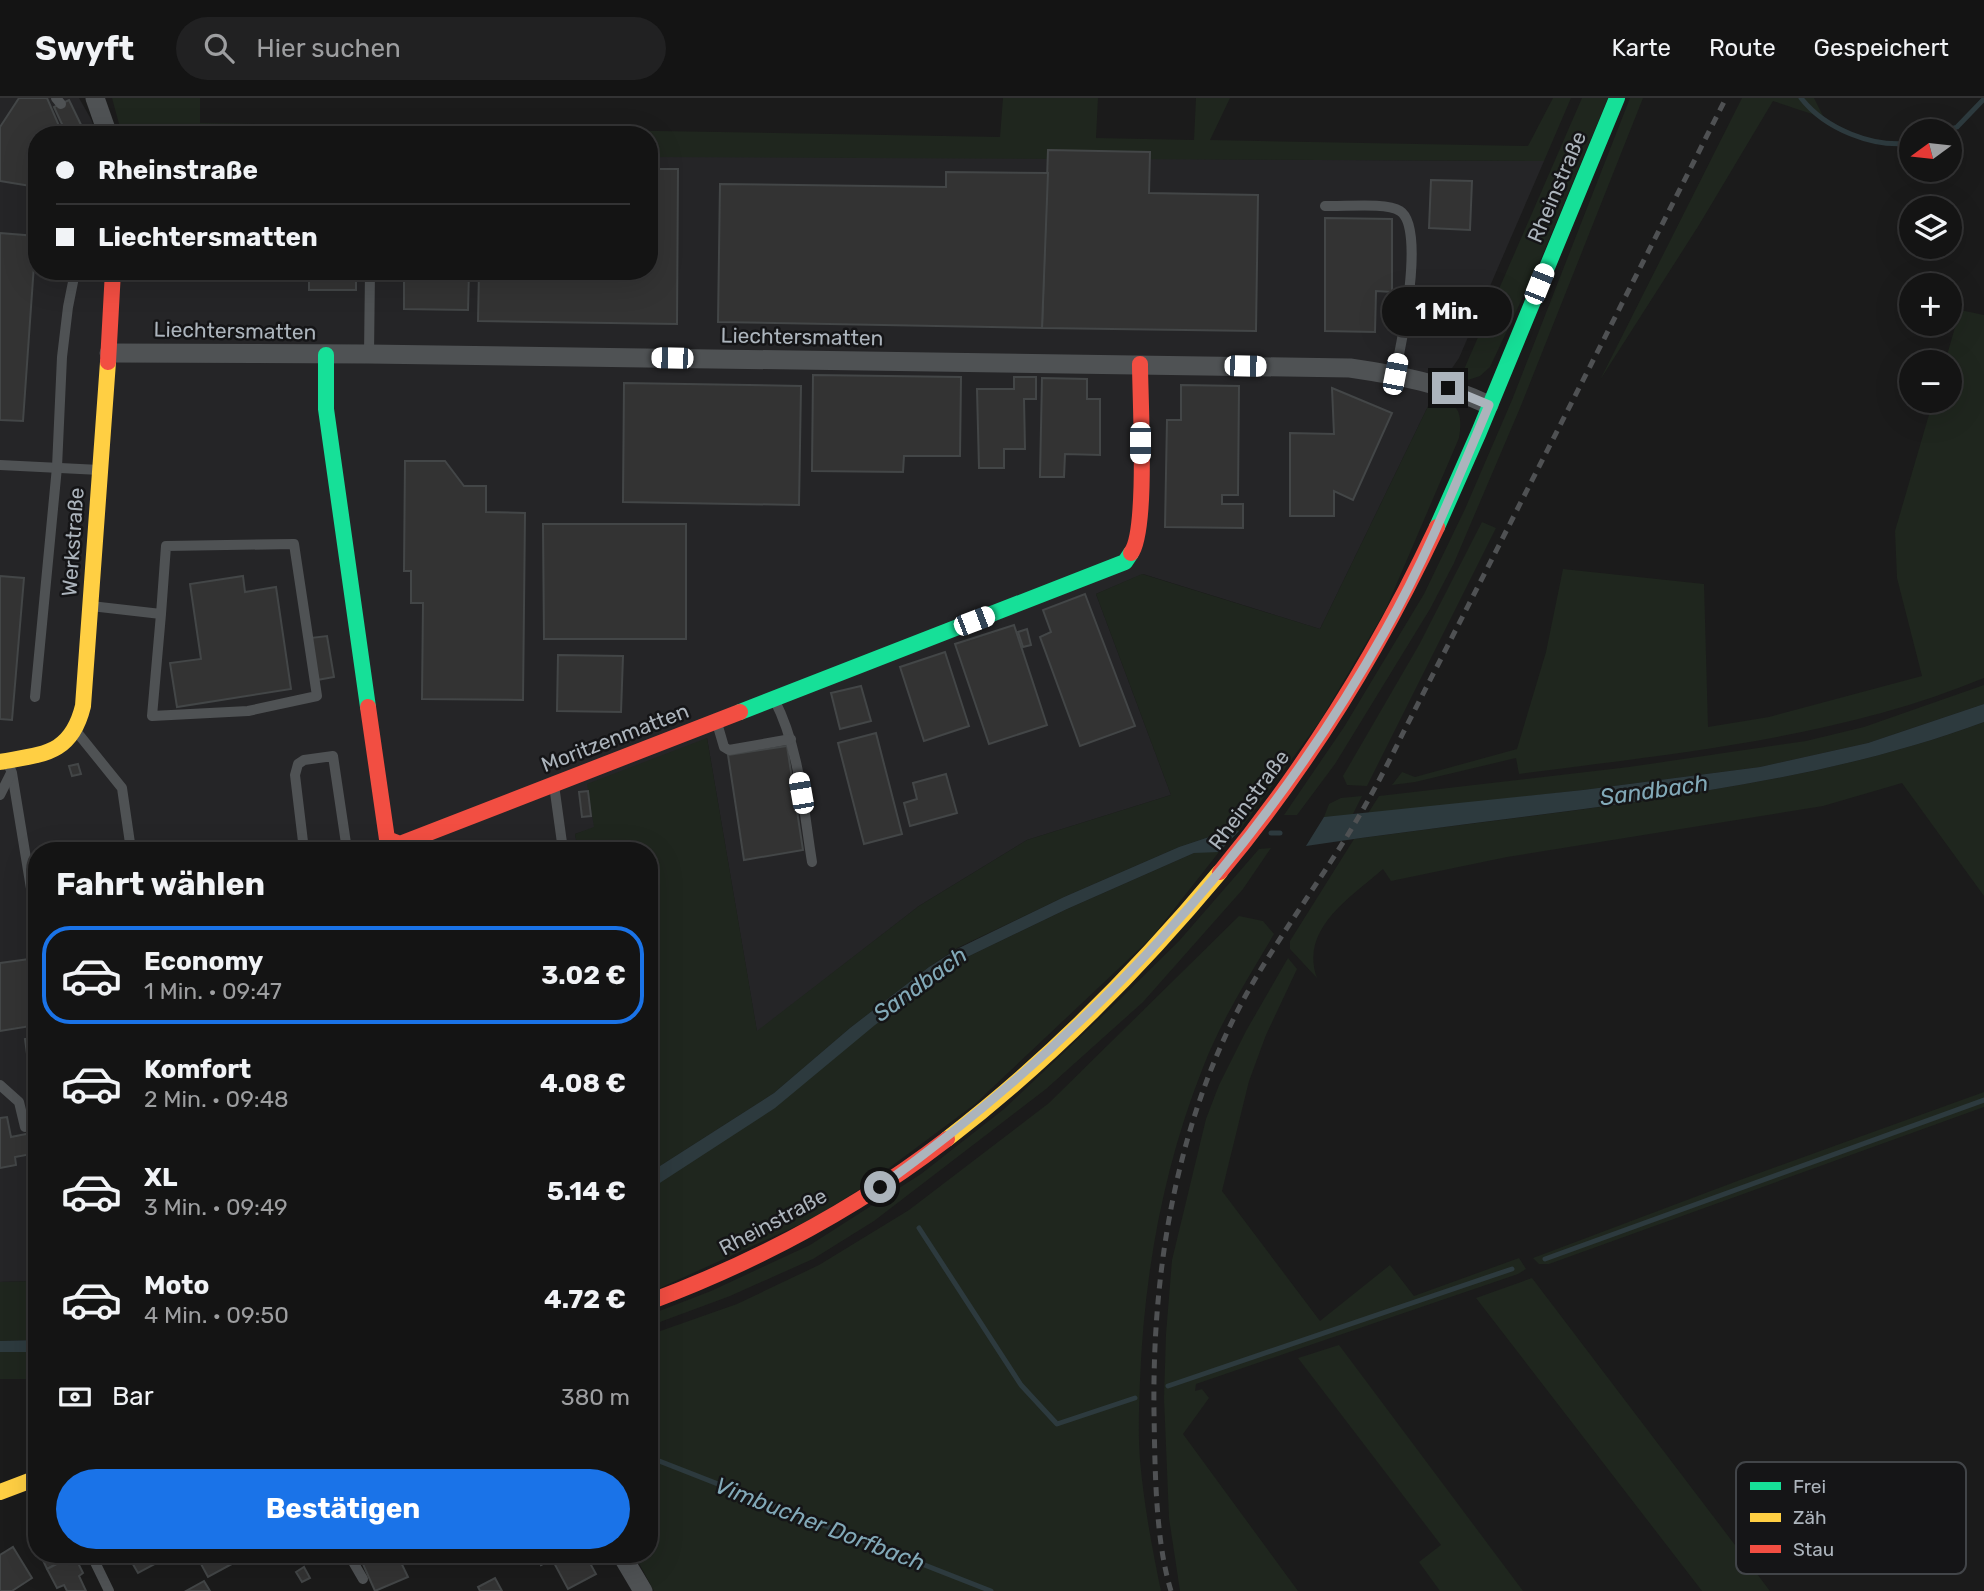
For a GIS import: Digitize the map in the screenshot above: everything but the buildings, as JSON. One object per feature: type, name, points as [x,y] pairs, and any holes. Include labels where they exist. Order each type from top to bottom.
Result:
[{"type":"street","points":[[95,98],[105,126]]},
{"type":"street","name":"Rheinstraße","points":[[658,1299],[770,1252],[880,1187],[943,1142],[1032,1067],[1121,982],[1237,852],[1340,709],[1387,629],[1437,526],[1617,98]]},
{"type":"street","name":"Werkstraße","points":[[76,731],[83,706],[113,280]]},
{"type":"street","name":"Liechtersmatten","points":[[109,353],[369,354],[1350,368],[1395,374],[1448,388],[1489,405]]},
{"type":"street","name":"Moritzenmatten","points":[[326,355],[326,409],[385,842]]},
{"type":"street","name":"Moritzenmatten","points":[[405,842],[1125,562],[1136,547],[1141,521],[1140,364]]},
{"type":"street","points":[[6,765],[60,746],[76,731]]},
{"type":"street","points":[[0,1492],[28,1481]]},
{"type":"street","points":[[626,1563],[643,1591]]},
{"type":"lane","points":[[1325,206],[1389,208],[1401,211],[1409,221],[1409,303],[1395,374]]},
{"type":"lane","points":[[35,697],[57,467],[61,356],[73,280]]},
{"type":"lane","points":[[369,354],[370,280]]},
{"type":"lane","points":[[0,465],[101,470]]},
{"type":"lane","points":[[294,544],[317,696],[248,711],[152,716],[161,614],[166,546],[294,544]]},
{"type":"lane","points":[[91,606],[161,614]]},
{"type":"lane","points":[[774,699],[791,739],[812,862]]},
{"type":"lane","points":[[717,721],[724,747],[729,750],[791,739]]},
{"type":"lane","points":[[76,731],[122,788],[130,842]]},
{"type":"lane","points":[[303,842],[295,775],[298,764],[304,760],[333,756],[346,842]]},
{"type":"lane","points":[[0,795],[6,765]]},
{"type":"lane","points":[[6,765],[28,879]]},
{"type":"lane","points":[[554,785],[562,842]]},
{"type":"lane","points":[[0,1085],[19,1102],[25,1127]]},
{"type":"lane","points":[[95,1563],[109,1591]]},
{"type":"lane","points":[[354,1563],[363,1579]]},
{"type":"shaded area","points":[[0,98],[79,98],[94,126],[28,126],[28,280],[658,280],[658,156],[1544,161],[1459,358],[1433,396],[1320,629],[1143,574],[1096,594],[1171,795],[1027,840],[919,906],[757,1032],[707,738],[594,828],[575,834],[576,842],[28,842],[28,1281],[0,1282]]},
{"type":"shaded area","points":[[112,98],[200,98],[200,123],[371,126],[120,126]]},
{"type":"shaded area","points":[[1003,98],[1098,98],[1096,138],[1194,140],[1196,98],[1230,98],[1210,140],[1528,146],[1553,98],[1571,98],[1544,161],[658,157],[658,131],[1000,137]]},
{"type":"shaded area","points":[[1582,98],[1608,98],[1543,254],[1490,367],[1480,376],[1468,380],[1462,374]]},
{"type":"shaded area","points":[[1630,98],[1643,98],[1520,408],[1454,563],[1430,609],[1335,764],[1297,815],[1284,815],[1344,727],[1424,594],[1465,509],[1512,400]]},
{"type":"shaded area","points":[[1742,98],[1814,98],[1824,118],[1773,101],[1699,225],[1600,380]]},
{"type":"shaded area","points":[[1962,310],[1984,315],[1984,678],[1871,716],[1755,741],[1519,774],[1516,758],[1392,785],[1402,772],[1415,777],[1517,749],[1546,652],[1563,569],[1704,584],[1708,727],[1769,717],[1922,676],[1897,578],[1895,531],[1929,413],[1962,413],[1962,350],[1948,350],[1952,336],[1962,336]]},
{"type":"shaded area","points":[[1433,396],[1449,402],[1459,415],[1459,438],[1385,611],[1320,721],[1239,831],[1221,833],[1179,847],[1064,897],[957,948],[850,1028],[774,1093],[658,1167],[658,842],[576,842],[575,834],[594,827],[587,784],[707,738],[757,1031],[919,906],[1027,840],[1171,795],[1096,594],[1142,574],[1320,629]]},
{"type":"shaded area","points":[[1482,522],[1496,528],[1367,786],[1347,785],[1343,776],[1419,645]]},
{"type":"shaded area","points":[[1984,685],[1984,704],[1868,743],[1760,767],[1367,815],[1379,796],[1629,767],[1806,741],[1864,727]]},
{"type":"shaded area","points":[[1984,722],[1984,896],[1902,783],[1823,806],[1507,857],[1391,881],[1383,869],[1343,903],[1322,929],[1315,944],[1313,960],[1317,978],[1290,949],[1290,941],[1354,839],[1628,803],[1763,781],[1852,762]]},
{"type":"shaded area","points":[[1362,796],[1352,816],[1324,817],[1329,804],[1341,798]]},
{"type":"shaded area","points":[[1271,848],[1243,889],[1143,1002],[1046,1089],[874,1221],[813,1259],[730,1296],[658,1323],[658,1312],[711,1291],[810,1245],[921,1174],[1004,1109],[1179,941],[1259,849]]},
{"type":"shaded area","points":[[1219,852],[1152,937],[975,1104],[865,1186],[812,1219],[658,1289],[658,1183],[963,959],[1194,853]]},
{"type":"shaded area","points":[[1239,916],[1263,921],[1274,934],[1217,1035],[1188,1107],[1166,1184],[1151,1262],[1142,1341],[1139,1450],[1151,1543],[1161,1591],[654,1591],[639,1563],[658,1563],[658,1332],[737,1304],[819,1265],[909,1210],[1049,1103]]},
{"type":"shaded area","points":[[1288,958],[1297,969],[1266,1035],[1249,1081],[1222,1191],[1320,1321],[1390,1265],[1414,1296],[1519,1258],[1526,1269],[1196,1384],[1195,1391],[1202,1389],[1209,1398],[1183,1434],[1298,1591],[1180,1591],[1169,1518],[1164,1398],[1172,1260],[1206,1119],[1219,1085]]},
{"type":"shaded area","points":[[1984,1092],[1984,1107],[1549,1264],[1539,1264],[1533,1258],[1740,1180]]},
{"type":"shaded area","points":[[1532,1278],[1736,1546],[1736,1574],[1757,1574],[1770,1591],[1702,1591],[1476,1298]]},
{"type":"shaded area","points":[[28,1281],[28,1340],[0,1341],[0,1282]]},
{"type":"shaded area","points":[[1339,1345],[1523,1591],[1440,1591],[1419,1562],[1441,1545],[1298,1358]]},
{"type":"shaded area","points":[[0,1352],[28,1352],[28,1379],[0,1379]]},
{"type":"water","points":[[1984,704],[1984,722],[1896,750],[1808,772],[1628,803],[1306,846],[1324,817],[1583,790],[1760,767],[1868,743]]},
{"type":"water","points":[[1239,831],[1219,852],[1194,853],[963,959],[875,1025],[775,1108],[658,1184],[658,1167],[774,1093],[850,1028],[929,967],[957,949],[1064,897],[1179,847],[1221,833]]},
{"type":"water","points":[[28,1340],[28,1352],[0,1352],[0,1341]]},
{"type":"waterway","points":[[1801,98],[1823,119],[1836,127],[1866,139],[1899,144]]},
{"type":"waterway","points":[[1962,122],[1984,99]]},
{"type":"waterway","name":"Sandbach","points":[[1271,833],[1280,833]]},
{"type":"waterway","points":[[1545,1259],[1984,1100]]},
{"type":"waterway","points":[[919,1228],[1021,1385],[1057,1424],[1135,1398]]},
{"type":"waterway","points":[[1168,1386],[1512,1269]]},
{"type":"waterway","name":"Vimbucher Dorfbach","points":[[658,1461],[991,1591]]},
{"type":"railway","points":[[1171,1591],[1162,1549],[1156,1479],[1154,1412],[1158,1304],[1174,1196],[1186,1143],[1203,1092],[1247,993],[1344,841],[1382,774],[1726,98]]},
{"type":"traffic: fast","points":[[1437,527],[1617,98]]},
{"type":"traffic: fast","points":[[326,355],[326,409],[368,707]]},
{"type":"traffic: fast","points":[[740,712],[1125,562],[1131,553]]},
{"type":"traffic: slow","points":[[0,762],[42,754],[63,743],[78,722],[83,706],[108,362]]},
{"type":"traffic: slow","points":[[947,1139],[1020,1078],[1091,1013],[1157,944],[1220,872]]},
{"type":"traffic: slow","points":[[0,1492],[28,1481]]},
{"type":"traffic: jam","points":[[108,362],[113,280]]},
{"type":"traffic: jam","points":[[1131,553],[1140,519],[1140,364]]},
{"type":"traffic: jam","points":[[1220,872],[1283,791],[1339,707],[1391,619],[1437,527]]},
{"type":"traffic: jam","points":[[368,707],[387,839],[395,842]]},
{"type":"traffic: jam","points":[[405,842],[740,712]]},
{"type":"traffic: jam","points":[[658,1298],[728,1270],[804,1232],[877,1188],[947,1139]]},
{"type":"route","points":[[880,1187],[943,1142],[1032,1067],[1121,982],[1208,887],[1281,794],[1340,709],[1387,629],[1437,526],[1489,405],[1448,388]]}]
